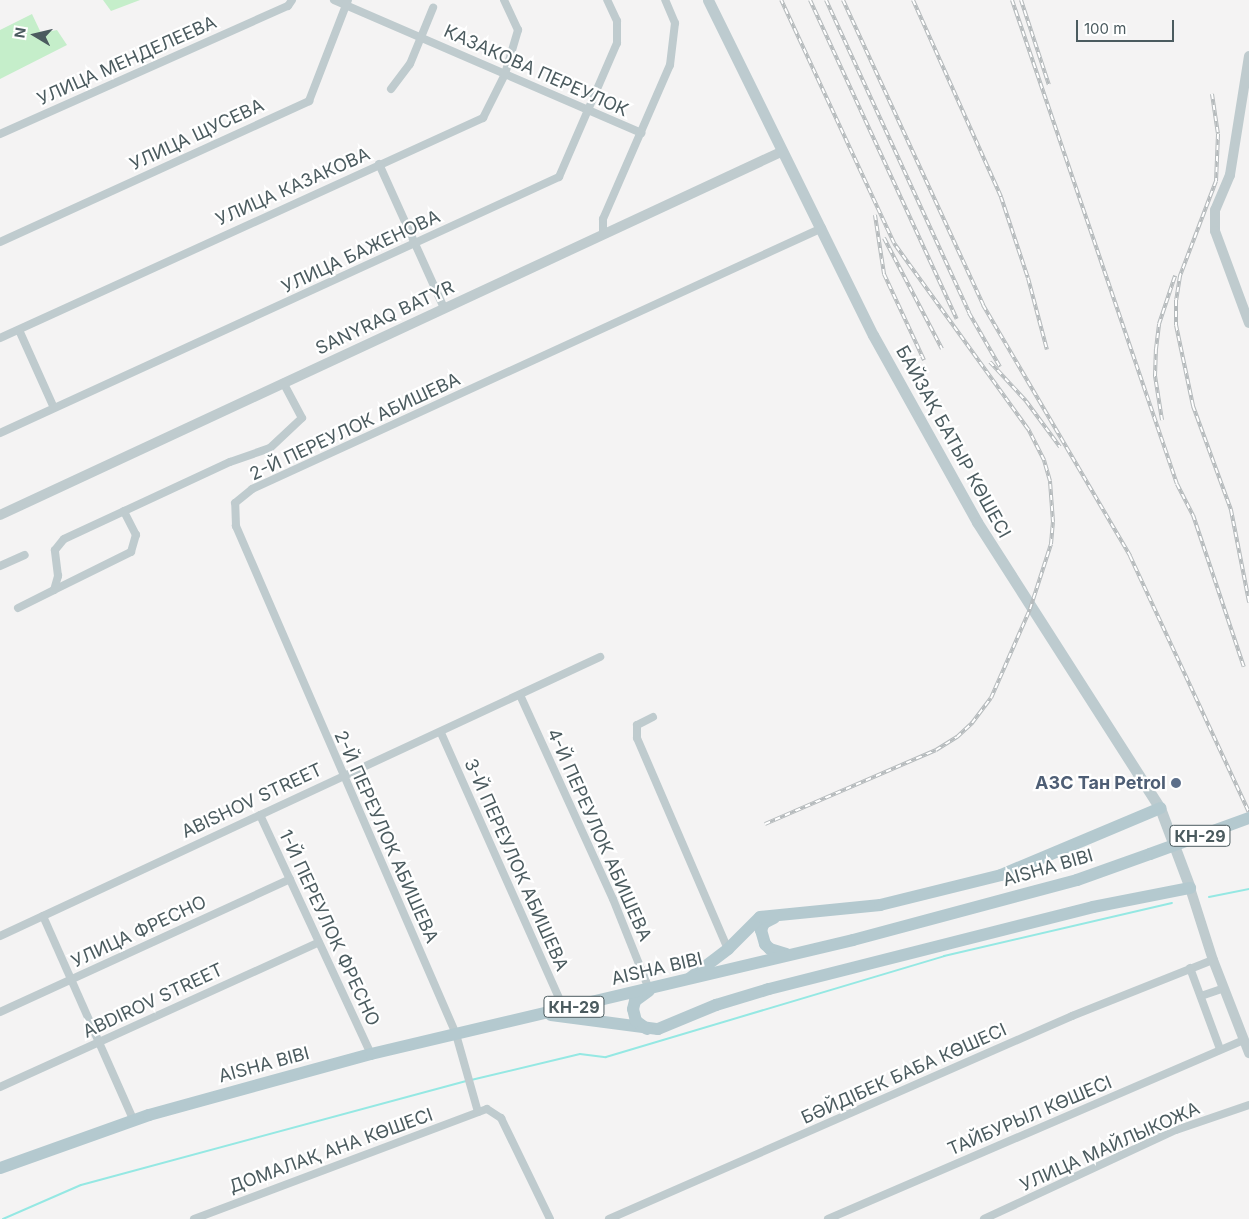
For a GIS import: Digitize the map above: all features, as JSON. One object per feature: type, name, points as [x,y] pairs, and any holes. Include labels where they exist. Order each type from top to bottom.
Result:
[{"type":"main road","name":"БАЙЗАҚ БАТЫР КӨШЕСІ","points":[[708,0],[822,228],[873,335],[977,522],[1160,808],[1190,888]]},
{"type":"main road","points":[[686,981],[728,949],[760,916],[880,906],[1001,875],[1160,808]]},
{"type":"main road","name":"AISHA BIBI","points":[[0,1168],[133,1119],[372,1054],[686,981],[786,954],[853,940],[1077,880],[1249,818]]},
{"type":"main road","points":[[545,1014],[652,1031],[716,1005],[769,989],[1103,905],[1190,888]]},
{"type":"main road","points":[[786,954],[770,949],[761,930],[771,919],[788,913]]},
{"type":"main road","points":[[652,1031],[640,1026],[633,1009],[634,1001],[653,988]]},
{"type":"street","name":"УЛИЦА МЕНДЕЛЕЕВА","points":[[0,134],[270,14],[292,0]]},
{"type":"street","name":"КАЗАКОВА ПЕРЕУЛОК","points":[[334,0],[347,3],[641,133]]},
{"type":"street","name":"УЛИЦА КАЗАКОВА","points":[[0,338],[483,118],[505,74],[518,30],[504,0]]},
{"type":"street","name":"УЛИЦА БАЖЕНОВА","points":[[0,433],[559,178],[617,43],[617,21],[607,0]]},
{"type":"street","points":[[603,234],[603,219],[670,65],[675,23],[665,0]]},
{"type":"street","name":"УЛИЦА ЩУСЕВА","points":[[0,242],[309,101],[347,3]]},
{"type":"street","name":"КАЗАКОВА ПЕРЕУЛОК","points":[[391,90],[410,64],[420,36],[434,8]]},
{"type":"street","points":[[1249,56],[1230,175],[1215,210],[1215,231],[1249,323]]},
{"type":"street","name":"SANYRAQ BATYR","points":[[0,515],[783,151]]},
{"type":"street","points":[[379,164],[413,244],[444,308]]},
{"type":"street","name":"2-Й ПЕРЕУЛОК АБИШЕВА","points":[[478,1112],[456,1034],[342,775],[236,526],[235,503],[252,489],[822,228]]},
{"type":"street","points":[[19,330],[54,408]]},
{"type":"street","points":[[54,590],[58,576],[55,550],[58,543],[230,462],[270,448],[302,418],[283,383]]},
{"type":"street","points":[[18,608],[131,552],[136,535],[124,511]]},
{"type":"street","points":[[0,566],[25,555]]},
{"type":"street","name":"ABISHOV STREET","points":[[0,936],[342,775],[441,733],[600,657]]},
{"type":"street","name":"4-Й ПЕРЕУЛОК АБИШЕВА","points":[[520,695],[653,988]]},
{"type":"street","points":[[653,717],[637,725],[637,738],[728,949]]},
{"type":"street","name":"3-Й ПЕРЕУЛОК АБИШЕВА","points":[[441,733],[564,1009]]},
{"type":"street","name":"1-Й ПЕРЕУЛОК ФРЕСНО","points":[[260,815],[372,1054]]},
{"type":"street","name":"УЛИЦА ФРЕСНО","points":[[0,1012],[290,879]]},
{"type":"street","points":[[1190,888],[1213,960],[1249,1053]]},
{"type":"street","points":[[43,916],[133,1119]]},
{"type":"street","name":"ABDIROV STREET","points":[[0,1087],[319,942]]},
{"type":"street","name":"БӘЙДІБЕК БАБА КӨШЕСІ","points":[[609,1219],[1072,1016],[1213,960]]},
{"type":"street","points":[[1190,968],[1220,1049]]},
{"type":"street","points":[[1201,996],[1224,988]]},
{"type":"street","name":"ТАЙБУРЫЛ КӨШЕСІ","points":[[828,1219],[1244,1040]]},
{"type":"street","name":"УЛИЦА МАЙЛЫКОЖА","points":[[984,1219],[1176,1130],[1249,1106]]},
{"type":"street","points":[[478,1112],[491,1110],[501,1118],[550,1219]]},
{"type":"street","name":"ДОМАЛАҚ АНА КӨШЕСІ","points":[[194,1219],[478,1112]]},
{"type":"green space","points":[[103,0],[140,0],[111,11]]},
{"type":"green space","points":[[32,14],[41,33],[57,30],[67,45],[0,79],[0,30]]},
{"type":"waterway","points":[[1209,897],[1249,889]]},
{"type":"waterway","points":[[471,1080],[580,1054],[606,1057],[944,956],[1172,903]]},
{"type":"waterway","points":[[3,1219],[81,1185],[466,1081]]},
{"type":"railway","points":[[765,824],[936,750],[957,737],[972,723],[991,698],[1030,609],[1051,544],[1053,522],[1050,481],[1044,460],[1028,429],[894,243],[781,0]]},
{"type":"railway","points":[[810,0],[957,319]]},
{"type":"railway","points":[[826,0],[969,313],[1000,367]]},
{"type":"railway","points":[[843,0],[983,305],[1130,556],[1249,812]]},
{"type":"railway","points":[[913,0],[1001,197],[1028,278],[1047,350]]},
{"type":"railway","points":[[1012,0],[1177,484],[1193,515],[1244,667]]},
{"type":"railway","points":[[1021,0],[1049,85]]},
{"type":"railway","points":[[1212,94],[1218,134],[1216,181],[1180,276],[1176,300],[1176,325],[1193,406],[1231,510],[1249,602]]},
{"type":"railway","points":[[875,215],[884,274],[924,360]]},
{"type":"railway","points":[[884,238],[942,349]]},
{"type":"railway","points":[[1162,420],[1155,376],[1156,349],[1159,324],[1175,276]]},
{"type":"railway","points":[[990,362],[1026,401],[1060,447]]},
{"type":"place","name":"АЗС Тан Petrol","points":[[1176,783]]}]
